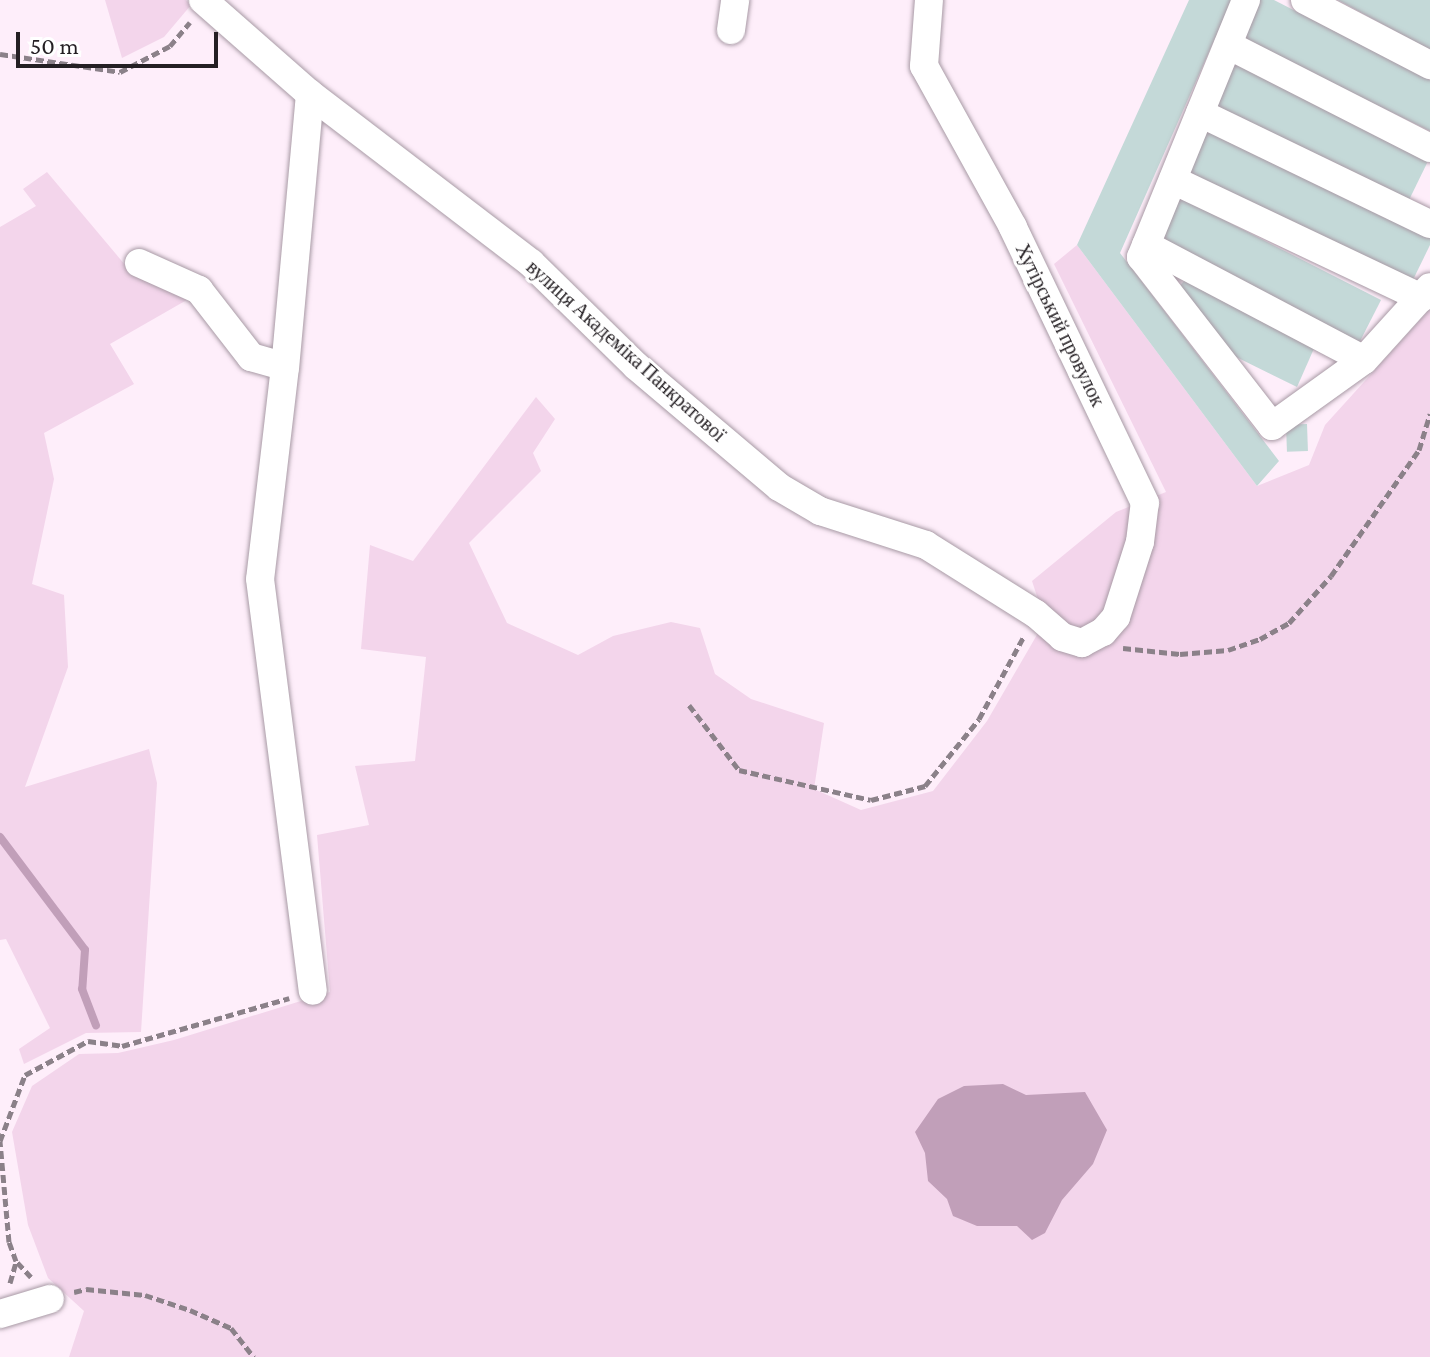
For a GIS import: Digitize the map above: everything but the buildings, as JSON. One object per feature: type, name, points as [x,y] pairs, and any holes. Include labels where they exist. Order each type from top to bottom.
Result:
[{"type":"street","points":[[731,30],[735,0]]},
{"type":"street","name":"Хутірський провулок","points":[[929,0],[924,66],[1013,227],[1145,503],[1140,542],[1116,617],[1103,632],[1082,643]]},
{"type":"street","points":[[1173,180],[1426,292],[1364,360],[1272,426],[1141,257],[1246,0]]},
{"type":"street","points":[[1305,0],[1430,65]]},
{"type":"street","name":"вулиця Академіка Панкратової","points":[[205,2],[310,94],[531,263],[636,366],[779,487],[820,511],[926,545],[1036,614],[1062,637],[1082,643]]},
{"type":"street","points":[[1228,45],[1430,148]]},
{"type":"street","points":[[310,94],[285,367],[260,579],[313,991]]},
{"type":"street","points":[[1200,113],[1430,224]]},
{"type":"street","points":[[1146,245],[1364,360]]},
{"type":"street","points":[[139,263],[199,290],[251,357],[285,367]]},
{"type":"street","points":[[0,1314],[50,1299]]},
{"type":"path","points":[[0,54],[120,72],[170,46],[205,2]]},
{"type":"path","points":[[1082,643],[1180,654],[1228,650],[1260,639],[1289,623],[1331,576],[1419,450],[1430,414]]},
{"type":"path","points":[[689,705],[739,770],[871,800],[925,786],[979,719],[1036,614]]},
{"type":"path","points":[[254,1357],[231,1328],[145,1295],[86,1289],[50,1299],[16,1261],[9,1242],[0,1141],[25,1075],[88,1041],[122,1046],[313,991]]},
{"type":"shaded area","points":[[105,0],[186,0],[191,5],[164,37],[122,58]]},
{"type":"shaded area","points":[[47,172],[126,266],[192,297],[110,344],[134,384],[44,433],[54,479],[32,584],[64,595],[68,667],[25,787],[149,749],[157,783],[141,1032],[86,1033],[24,1064],[19,1049],[50,1028],[6,939],[0,940],[0,227],[36,206],[23,189]]},
{"type":"shaded area","points":[[1077,245],[1257,486],[1309,465],[1325,425],[1430,309],[1430,1357],[69,1357],[84,1311],[48,1278],[28,1225],[12,1132],[32,1086],[79,1054],[118,1053],[174,1040],[330,992],[317,835],[369,825],[355,766],[415,761],[426,657],[361,649],[370,545],[413,561],[536,397],[555,419],[533,453],[541,471],[469,543],[507,623],[578,655],[613,636],[671,622],[700,628],[715,674],[751,699],[824,723],[814,789],[861,810],[933,791],[987,721],[1045,621],[1032,581],[1116,512],[1166,492],[1054,264]]},
{"type":"shaded area","points":[[1003,1084],[1026,1095],[1085,1092],[1107,1130],[1093,1164],[1062,1200],[1045,1233],[1032,1240],[1017,1226],[977,1226],[953,1216],[947,1199],[928,1181],[925,1153],[915,1132],[938,1099],[964,1086]]},
{"type":"waterway","points":[[0,837],[85,950],[82,989],[96,1025]]}]
